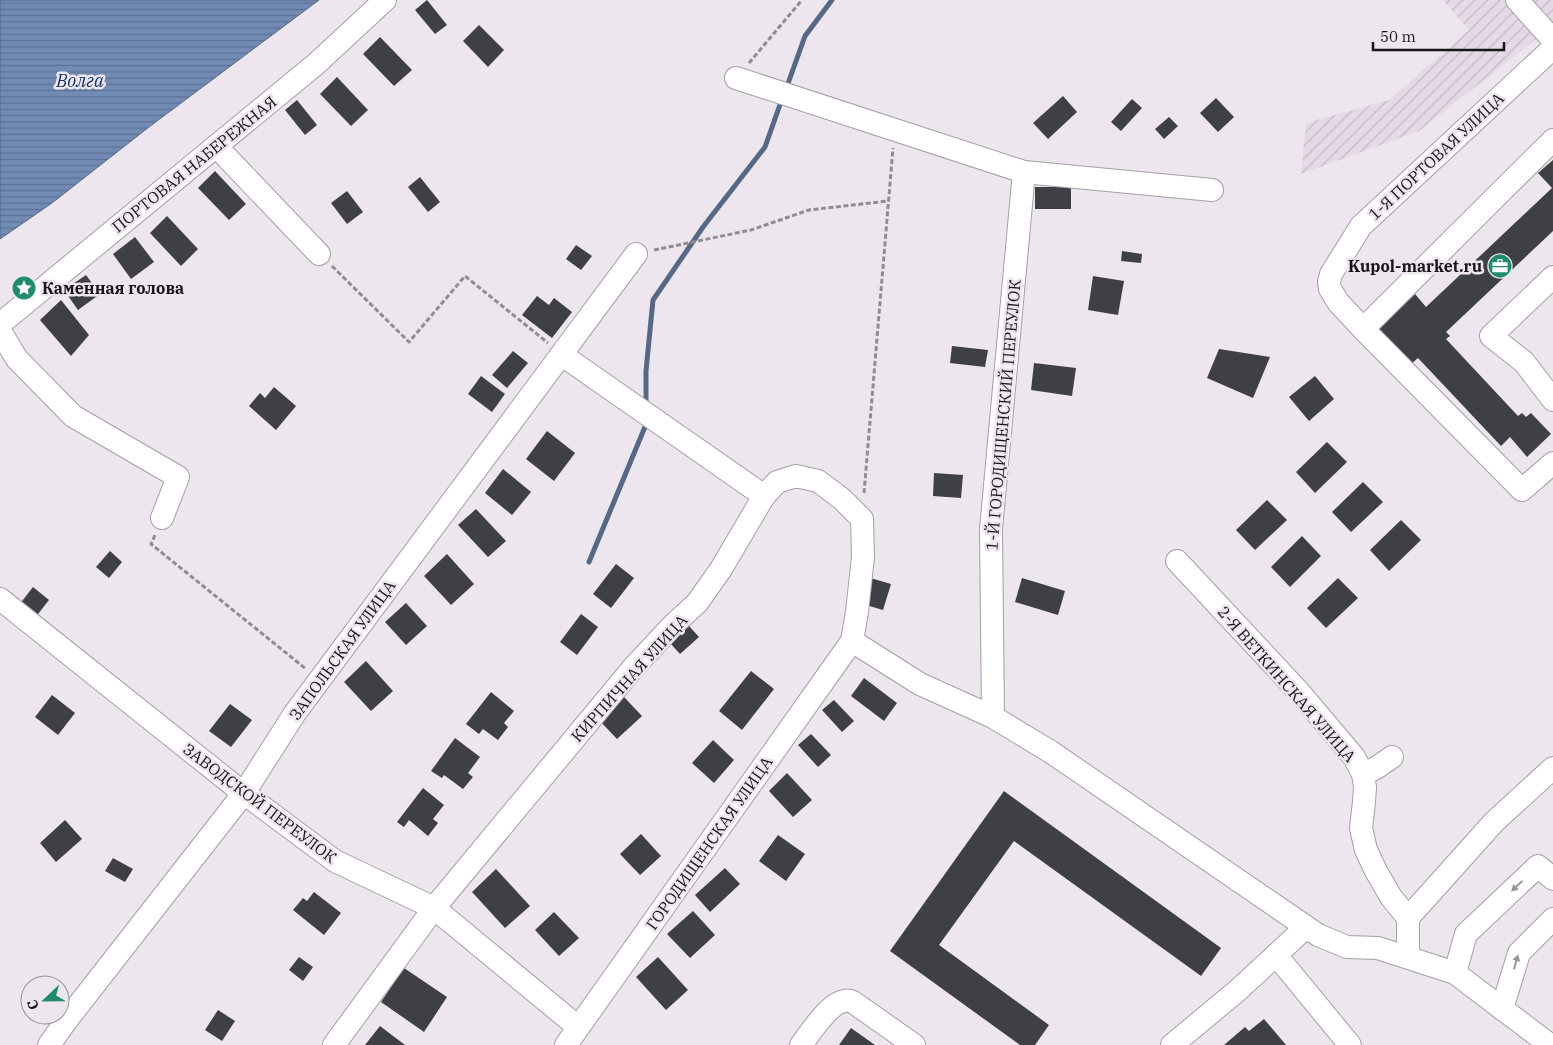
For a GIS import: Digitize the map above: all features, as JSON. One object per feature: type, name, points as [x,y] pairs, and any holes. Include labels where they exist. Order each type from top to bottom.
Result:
[{"type":"street","name":"ПОРТОВАЯ НАБЕРЕЖНАЯ","points":[[0,324],[316,64],[385,0]]},
{"type":"street","points":[[1517,0],[1553,40]]},
{"type":"street","name":"1-Я ПОРТОВАЯ УЛИЦА","points":[[1363,329],[1330,289],[1331,274],[1361,226],[1553,48]]},
{"type":"street","points":[[736,78],[1024,172],[1212,190]]},
{"type":"street","points":[[1553,140],[1363,329],[1522,490],[1553,463]]},
{"type":"street","points":[[216,146],[318,254]]},
{"type":"street","name":"1-Й ГОРОДИЩЕНСКИЙ ПЕРЕУЛОК","points":[[993,717],[991,529],[1024,172]]},
{"type":"street","name":"ЗАПОЛЬСКАЯ УЛИЦА","points":[[49,1045],[244,793],[295,713],[636,254]]},
{"type":"street","points":[[1553,277],[1491,336],[1524,362],[1553,400]]},
{"type":"street","points":[[0,331],[17,359],[73,416],[178,477],[162,518]]},
{"type":"street","points":[[562,355],[764,496]]},
{"type":"street","name":"КИРПИЧНАЯ УЛИЦА","points":[[334,1045],[434,908],[633,668],[674,624],[697,603],[721,569],[764,496],[777,482],[796,476],[818,481],[842,498],[862,519]]},
{"type":"street","points":[[862,519],[863,558],[852,641],[920,684],[993,717],[1051,752],[1318,935],[1347,947],[1378,948],[1455,973],[1550,1045]]},
{"type":"street","name":"2-Я ВЕТКИНСКАЯ УЛИЦА","points":[[1177,561],[1300,693],[1354,757],[1364,774],[1364,802],[1360,828],[1366,850],[1391,897],[1408,918]]},
{"type":"street","name":"ЗАВОДСКОЙ ПЕРЕУЛОК","points":[[0,600],[244,793],[335,861],[434,908],[572,1036]]},
{"type":"street","name":"ГОРОДИЩЕНСКАЯ УЛИЦА","points":[[572,1036],[852,641]]},
{"type":"street","points":[[1364,774],[1392,757]]},
{"type":"street","points":[[1408,957],[1408,918],[1494,822],[1553,768]]},
{"type":"street","points":[[1455,973],[1466,934],[1538,866],[1553,879]]},
{"type":"street","points":[[1502,1009],[1519,952],[1553,920]]},
{"type":"street","points":[[1172,1045],[1237,991],[1306,927]]},
{"type":"street","points":[[1276,955],[1350,1045]]},
{"type":"street","points":[[801,1045],[837,1004],[845,1001],[853,1002],[914,1045]]},
{"type":"path","points":[[736,78],[802,0]]},
{"type":"path","points":[[862,519],[894,130]]},
{"type":"path","points":[[678,245],[752,230],[809,210],[888,201]]},
{"type":"path","points":[[318,254],[408,342],[465,276],[562,355]]},
{"type":"path","points":[[162,518],[151,544],[320,680]]},
{"type":"shaded area","points":[[1443,0],[1553,0],[1553,26],[1419,131],[1301,174],[1306,123],[1389,100],[1469,30]]},
{"type":"water","name":"Волга","points":[[0,0],[319,0],[149,127],[52,203],[0,239]]},
{"type":"building","points":[[427,0],[447,25],[435,34],[415,10]]},
{"type":"building","points":[[479,25],[504,50],[488,67],[463,41]]},
{"type":"building","points":[[380,37],[412,70],[394,86],[363,54]]},
{"type":"building","points":[[337,77],[368,110],[351,126],[320,94]]},
{"type":"building","points":[[1063,96],[1077,112],[1048,139],[1033,123]]},
{"type":"building","points":[[1216,98],[1234,117],[1218,132],[1200,113]]},
{"type":"building","points":[[1132,99],[1142,108],[1121,131],[1111,122]]},
{"type":"building","points":[[297,100],[317,125],[305,135],[285,110]]},
{"type":"building","points":[[1169,117],[1178,126],[1164,139],[1155,129]]},
{"type":"building","points":[[1553,160],[1553,231],[1446,332],[1450,336],[1446,339],[1518,416],[1522,413],[1526,417],[1531,413],[1551,434],[1527,457],[1510,437],[1501,446],[1418,358],[1410,365],[1377,330],[1415,294],[1426,307],[1552,188],[1538,173]]},
{"type":"building","points":[[215,171],[246,204],[229,220],[198,188]]},
{"type":"building","points":[[420,177],[440,202],[428,212],[408,187]]},
{"type":"building","points":[[1035,187],[1071,187],[1071,209],[1035,209]]},
{"type":"building","points":[[347,191],[363,212],[347,224],[331,203]]},
{"type":"building","points":[[167,216],[198,249],[181,266],[150,233]]},
{"type":"building","points":[[135,237],[154,262],[131,279],[113,254]]},
{"type":"building","points":[[576,245],[592,256],[581,270],[566,259]]},
{"type":"building","points":[[1122,251],[1142,254],[1141,263],[1121,261]]},
{"type":"building","points":[[86,275],[100,294],[78,310],[64,290]]},
{"type":"building","points":[[1093,276],[1124,281],[1118,315],[1088,310]]},
{"type":"building","points":[[537,296],[549,305],[554,298],[572,312],[552,338],[522,315]]},
{"type":"building","points":[[61,300],[89,335],[71,356],[40,320]]},
{"type":"building","points":[[952,346],[988,350],[985,367],[950,363]]},
{"type":"building","points":[[1219,349],[1270,357],[1253,398],[1207,378]]},
{"type":"building","points":[[513,351],[528,363],[507,388],[492,375]]},
{"type":"building","points":[[1034,363],[1076,368],[1072,396],[1031,390]]},
{"type":"building","points":[[481,376],[505,394],[492,412],[468,394]]},
{"type":"building","points":[[1315,376],[1334,399],[1309,421],[1289,397]]},
{"type":"building","points":[[274,387],[296,406],[276,430],[249,406],[260,393],[265,398]]},
{"type":"building","points":[[547,431],[575,453],[554,481],[526,459]]},
{"type":"building","points":[[1327,442],[1347,462],[1315,493],[1296,472]]},
{"type":"building","points":[[503,469],[531,492],[512,515],[485,493]]},
{"type":"building","points":[[934,473],[963,475],[961,498],[933,496]]},
{"type":"building","points":[[1363,482],[1383,502],[1351,532],[1332,512]]},
{"type":"building","points":[[1267,500],[1287,520],[1255,550],[1236,530]]},
{"type":"building","points":[[476,509],[506,541],[488,557],[458,525]]},
{"type":"building","points":[[1401,520],[1421,540],[1389,571],[1370,550]]},
{"type":"building","points":[[1302,536],[1321,556],[1290,587],[1271,567]]},
{"type":"building","points":[[110,551],[122,562],[109,578],[96,567]]},
{"type":"building","points":[[447,554],[474,584],[451,605],[424,576]]},
{"type":"building","points":[[616,564],[634,578],[611,608],[593,594]]},
{"type":"building","points":[[867,577],[891,584],[883,610],[859,603]]},
{"type":"building","points":[[1022,578],[1065,591],[1058,615],[1015,602]]},
{"type":"building","points":[[1338,578],[1358,598],[1326,628],[1307,608]]},
{"type":"building","points":[[33,587],[49,600],[35,618],[19,605]]},
{"type":"building","points":[[406,603],[427,626],[406,645],[385,622]]},
{"type":"building","points":[[581,614],[598,627],[577,655],[560,642]]},
{"type":"building","points":[[689,626],[699,637],[680,654],[670,643]]},
{"type":"building","points":[[366,661],[393,691],[371,711],[344,682]]},
{"type":"building","points":[[751,671],[774,689],[742,730],[719,711]]},
{"type":"building","points":[[864,678],[897,703],[884,721],[851,696]]},
{"type":"building","points":[[491,692],[514,711],[504,723],[508,727],[498,740],[483,729],[479,734],[466,724]]},
{"type":"building","points":[[52,695],[75,713],[58,735],[35,717]]},
{"type":"building","points":[[623,696],[642,716],[617,739],[598,719]]},
{"type":"building","points":[[834,700],[854,721],[842,732],[822,710]]},
{"type":"building","points":[[230,704],[252,720],[231,747],[209,731]]},
{"type":"building","points":[[811,734],[831,755],[818,767],[798,745]]},
{"type":"building","points":[[455,738],[480,757],[468,773],[473,777],[463,789],[444,775],[442,778],[431,771]]},
{"type":"building","points":[[713,740],[734,760],[714,783],[692,763]]},
{"type":"building","points":[[787,773],[812,800],[793,817],[769,791]]},
{"type":"building","points":[[423,788],[444,805],[433,819],[438,823],[428,836],[409,820],[404,827],[397,822]]},
{"type":"building","points":[[1004,791],[1221,948],[1201,976],[1014,841],[939,945],[1049,1025],[1035,1045],[1020,1045],[890,951]]},
{"type":"building","points":[[65,820],[82,839],[56,862],[40,843]]},
{"type":"building","points":[[641,834],[661,856],[640,875],[620,854]]},
{"type":"building","points":[[778,835],[805,854],[786,881],[759,861]]},
{"type":"building","points":[[113,858],[133,869],[125,882],[105,871]]},
{"type":"building","points":[[725,868],[740,884],[710,912],[695,895]]},
{"type":"building","points":[[496,869],[530,906],[505,928],[472,892]]},
{"type":"building","points":[[314,892],[341,913],[324,935],[293,910],[303,898],[307,901]]},
{"type":"building","points":[[693,911],[715,935],[690,958],[667,934]]},
{"type":"building","points":[[554,912],[579,938],[559,956],[535,930]]},
{"type":"building","points":[[299,957],[313,967],[303,981],[289,970]]},
{"type":"building","points":[[658,957],[688,990],[666,1010],[636,977]]},
{"type":"building","points":[[404,968],[447,997],[424,1032],[381,1002]]},
{"type":"building","points":[[218,1010],[235,1021],[222,1041],[205,1030]]},
{"type":"building","points":[[1264,1019],[1286,1045],[1224,1045],[1245,1027],[1249,1031]]},
{"type":"building","points":[[380,1026],[405,1045],[365,1045]]},
{"type":"building","points":[[851,1028],[875,1045],[839,1045]]},
{"type":"waterway","points":[[786,89],[805,36],[832,0]]},
{"type":"waterway","points":[[646,406],[646,371],[653,300],[703,227],[765,147],[782,99]]},
{"type":"waterway","points":[[589,562],[647,422]]},
{"type":"place","name":"Kupol-market.ru","points":[[1500,266]]},
{"type":"place","name":"Каменная голова","points":[[24,288]]}]
